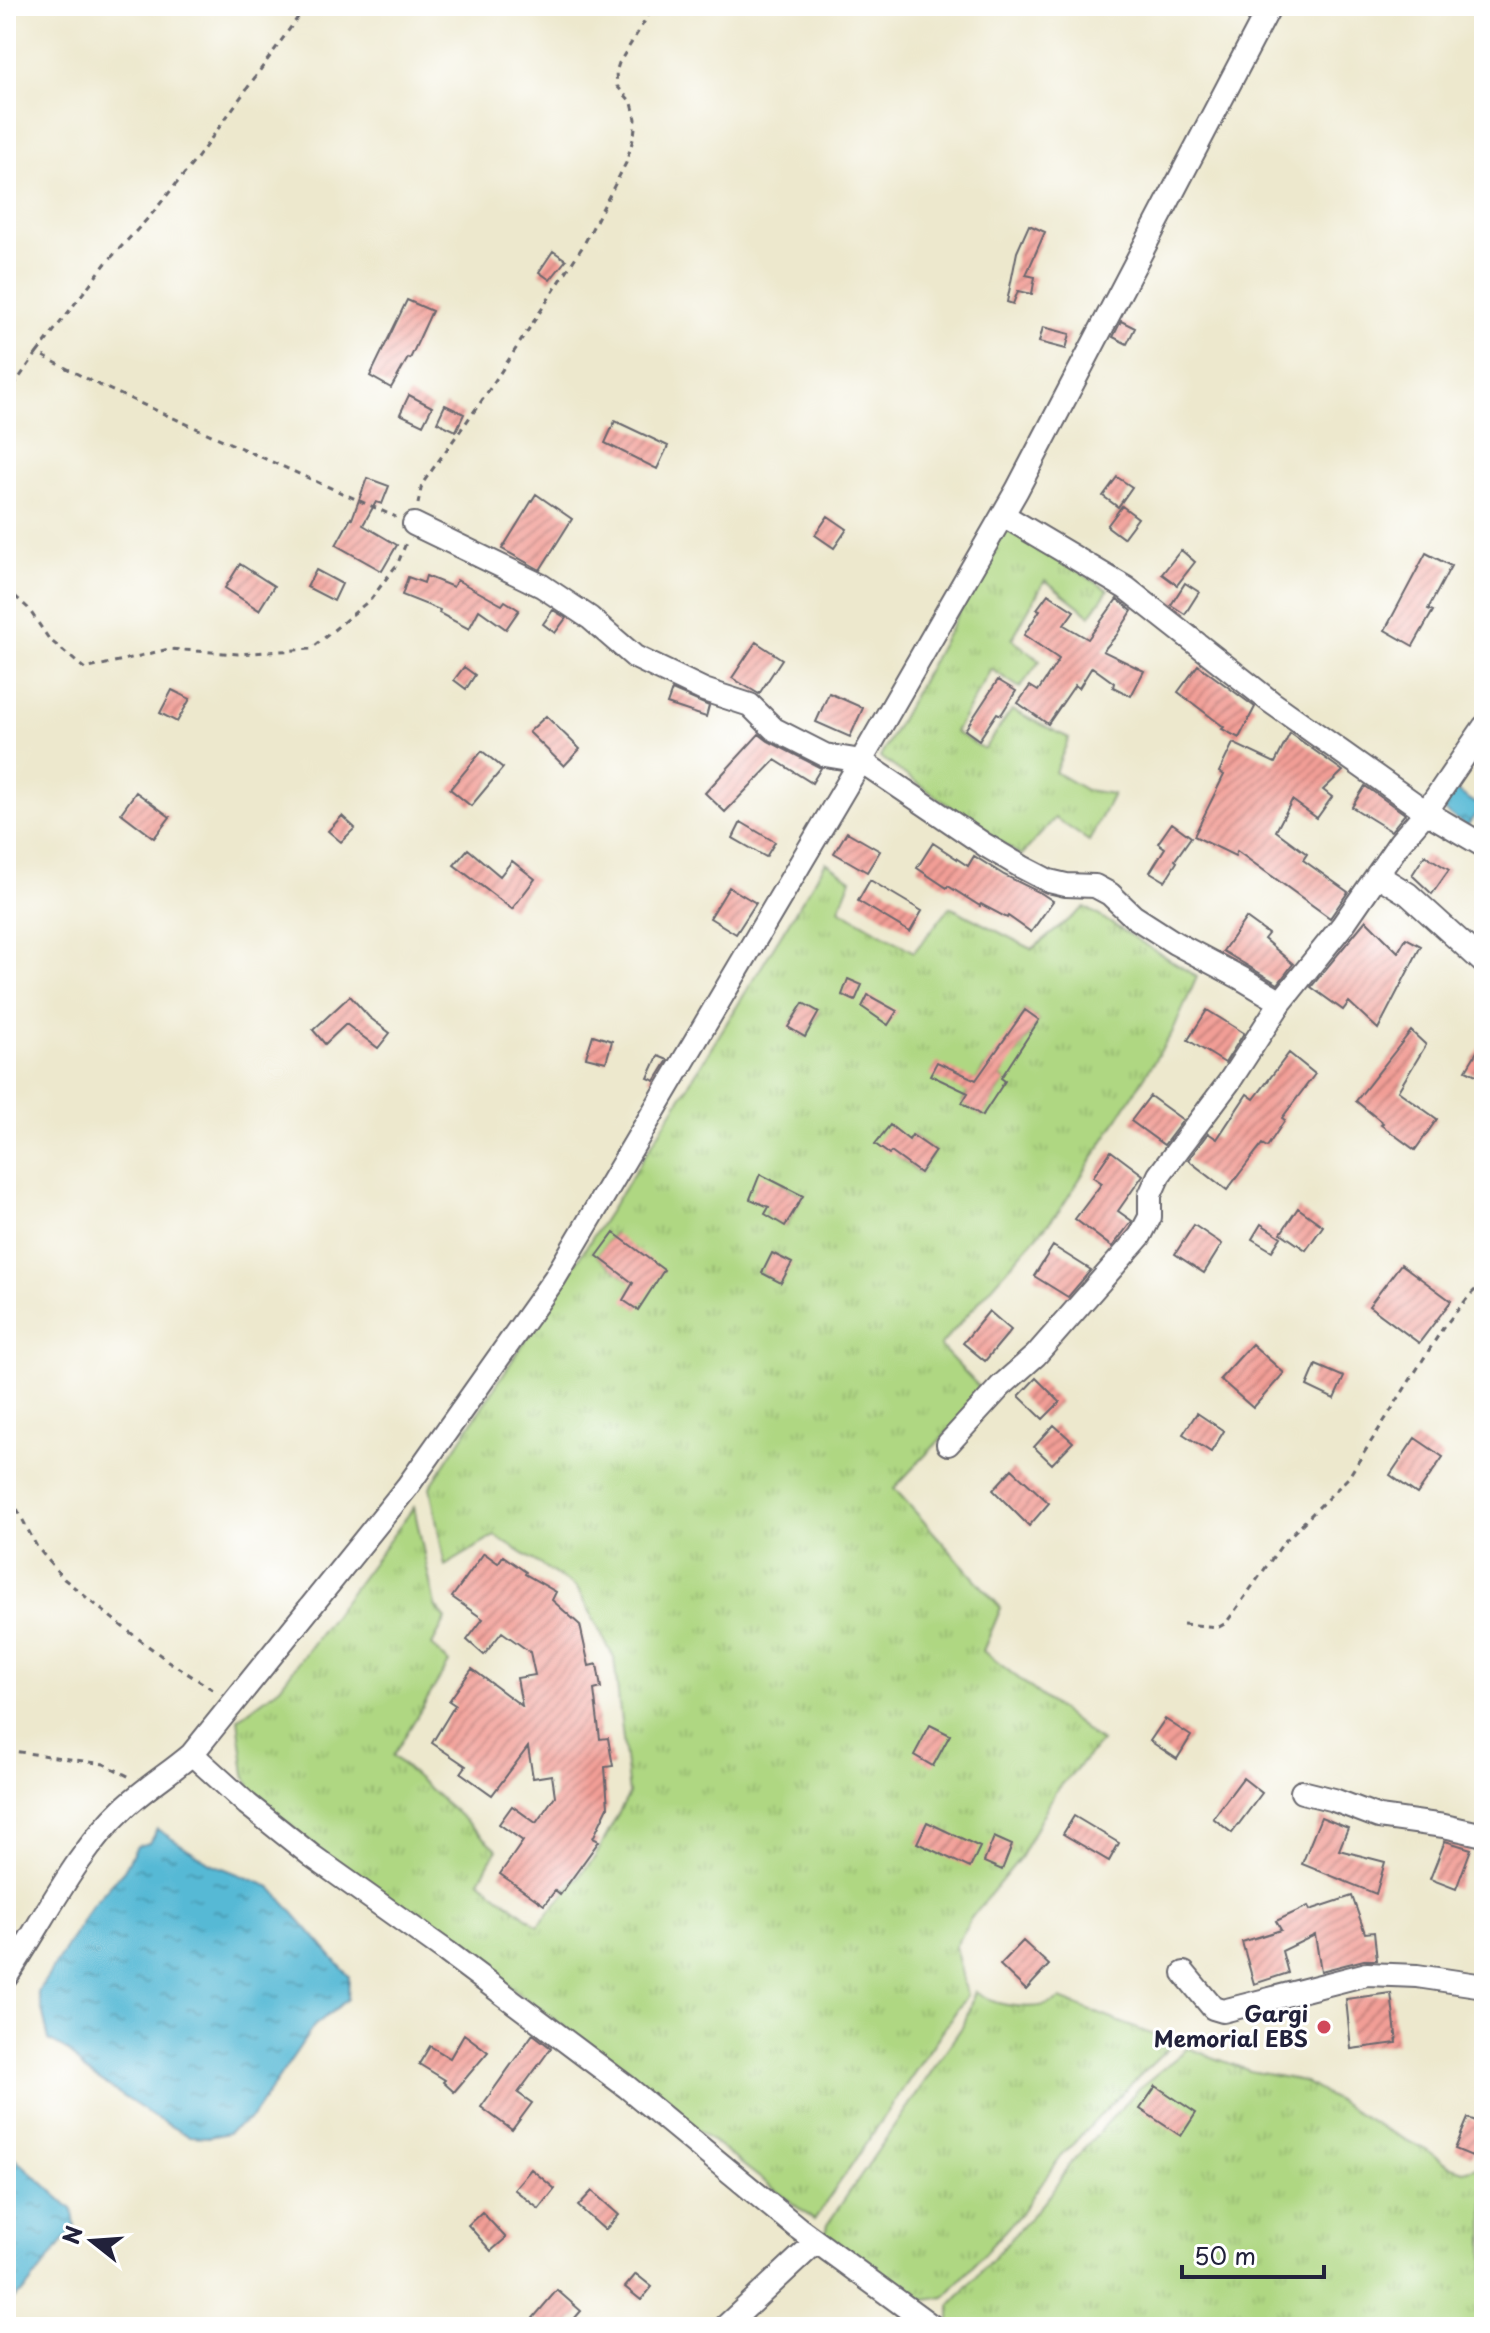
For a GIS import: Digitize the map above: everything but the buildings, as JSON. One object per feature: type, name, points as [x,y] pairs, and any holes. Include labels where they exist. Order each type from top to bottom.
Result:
[{"type":"street","points":[[6,1977],[100,1833],[124,1808],[192,1754],[247,1687],[407,1487],[555,1278],[1003,515],[1270,6]]},
{"type":"street","points":[[1003,515],[1126,588],[1271,702],[1426,812],[1484,846]]},
{"type":"street","points":[[414,524],[542,586],[590,618],[635,657],[704,690],[750,705],[774,729],[825,755],[861,761],[1022,867],[1049,881],[1095,886],[1110,894],[1133,916],[1175,943],[1281,1002]]},
{"type":"street","points":[[948,1444],[1001,1386],[1036,1355],[1140,1236],[1150,1217],[1150,1195],[1159,1175],[1229,1082],[1281,1002],[1342,926],[1400,842],[1477,752],[1484,727]]},
{"type":"street","points":[[1377,875],[1408,894],[1484,963]]},
{"type":"street","points":[[192,1754],[247,1804],[312,1856],[447,1952],[627,2087],[816,2242],[933,2327]]},
{"type":"street","points":[[1302,1792],[1379,1817],[1484,1835]]},
{"type":"street","points":[[1184,1973],[1213,2008],[1223,2011],[1367,1974],[1417,1976],[1484,1986]]},
{"type":"street","points":[[725,2327],[816,2242]]},
{"type":"path","points":[[6,396],[106,263],[151,215],[198,157],[306,6]]},
{"type":"path","points":[[6,588],[28,608],[49,639],[85,669],[169,649],[238,654],[311,649],[371,599],[398,563],[414,524],[422,484],[485,396],[583,246],[626,163],[636,119],[632,103],[617,86],[616,72],[654,6]]},
{"type":"path","points":[[37,353],[113,391],[414,524]]},
{"type":"path","points":[[1183,1624],[1219,1627],[1226,1623],[1284,1542],[1348,1478],[1443,1328],[1484,1281]]},
{"type":"path","points":[[6,1488],[37,1547],[64,1579],[134,1636],[224,1698],[247,1687]]},
{"type":"path","points":[[6,1750],[104,1764],[130,1777]]},
{"type":"green space","points":[[1006,526],[1108,590],[1090,615],[1045,580],[1012,639],[1040,661],[1020,688],[991,669],[955,732],[984,749],[1012,710],[1069,738],[1055,772],[1086,790],[1113,794],[1089,841],[1055,818],[1021,856],[880,757]]},
{"type":"green space","points":[[826,862],[851,879],[839,909],[914,952],[950,907],[1032,949],[1085,907],[1197,977],[1172,1033],[1060,1210],[940,1346],[985,1393],[894,1488],[1001,1608],[983,1651],[1101,1742],[1055,1792],[1020,1858],[971,1918],[955,1947],[967,1995],[814,2220],[573,2033],[326,1855],[252,1794],[245,1774],[238,1719],[280,1687],[414,1507],[435,1606],[446,1619],[432,1645],[449,1663],[393,1756],[497,1849],[479,1880],[538,1926],[595,1857],[629,1794],[614,1658],[577,1588],[495,1536],[445,1566],[430,1487],[631,1178]],"holes":[[[802,1003],[819,1013],[805,1037],[789,1027]],[[1025,1010],[1039,1020],[1016,1055],[1002,1046]],[[984,1068],[1005,1080],[982,1116],[962,1102]],[[913,1135],[935,1151],[919,1173],[897,1156]],[[782,1184],[803,1196],[786,1226],[765,1214]],[[614,1233],[628,1279],[597,1256]],[[773,1253],[791,1263],[781,1283],[762,1273]]]},
{"type":"green space","points":[[975,1991],[995,2002],[1014,2006],[1039,2006],[1061,1999],[1174,2043],[1060,2157],[1020,2214],[945,2297],[926,2300],[903,2291],[863,2265],[825,2234],[827,2225],[964,2024]]},
{"type":"green space","points":[[1188,2048],[1250,2071],[1303,2081],[1449,2166],[1464,2171],[1484,2165],[1484,2327],[954,2327],[950,2324],[950,2306],[1050,2195],[1069,2165],[1138,2089]]},
{"type":"water","points":[[1451,787],[1481,807],[1467,826],[1438,807]]},
{"type":"water","points":[[157,1829],[210,1863],[271,1887],[349,1976],[348,1999],[314,2026],[252,2117],[228,2133],[209,2137],[188,2136],[85,2071],[68,2051],[49,2040],[38,1992],[93,1904],[124,1870],[137,1846],[149,1843]]},
{"type":"water","points":[[6,2150],[73,2210],[75,2227],[25,2290],[6,2305]]},
{"type":"place","name":"Gargi Memorial EBS","points":[[1324,2027]]}]
